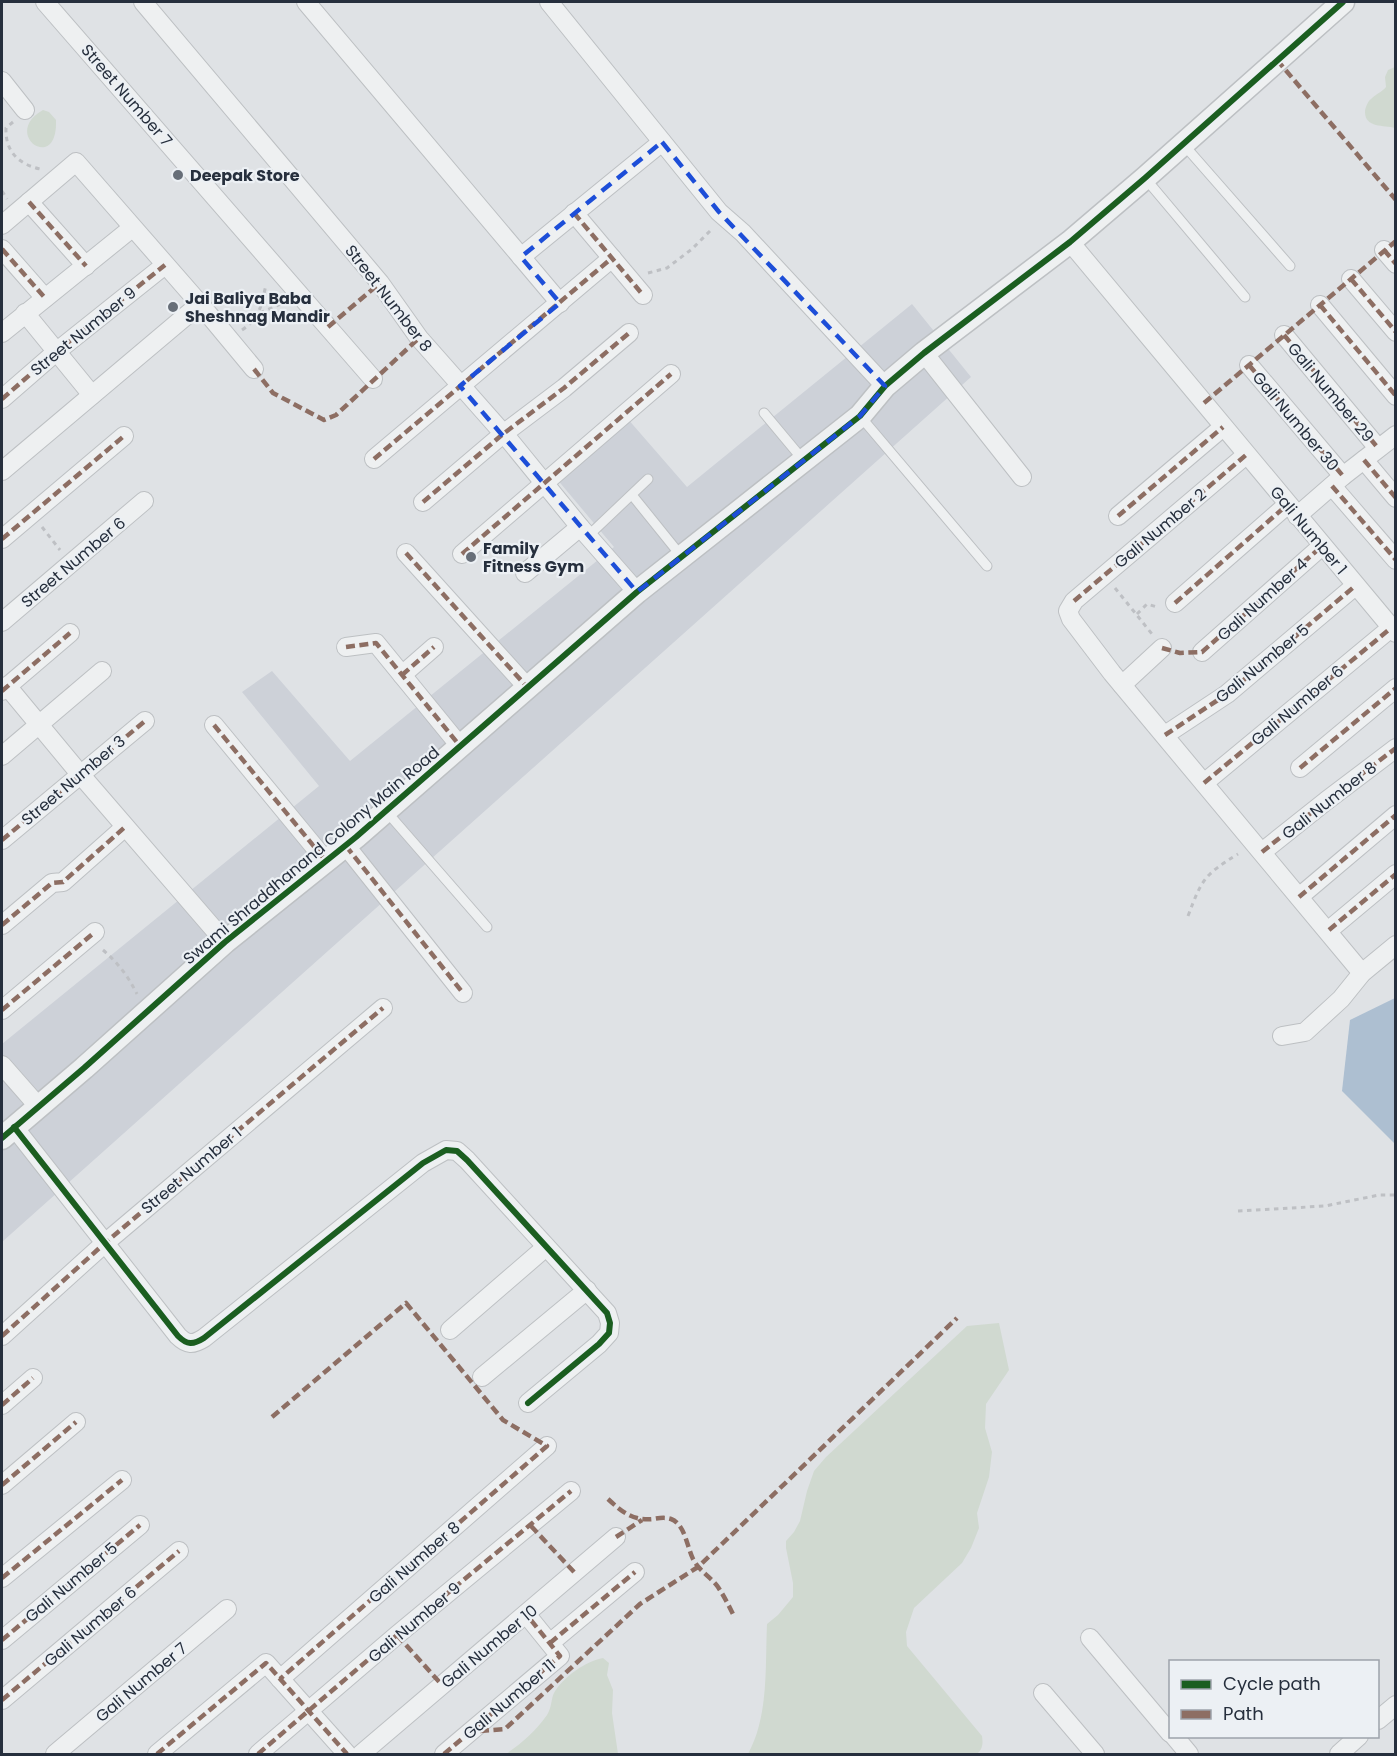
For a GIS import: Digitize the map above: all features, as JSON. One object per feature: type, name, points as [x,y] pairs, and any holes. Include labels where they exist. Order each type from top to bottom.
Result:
[{"type":"street","name":"Street Number 7","points":[[45,2],[373,379]]},
{"type":"street","name":"Street Number 8","points":[[143,2],[380,283],[419,338],[637,592]]},
{"type":"street","points":[[306,2],[560,303]]},
{"type":"street","points":[[549,2],[719,212],[743,233],[885,386]]},
{"type":"street","name":"Swami Shraddhanand Colony Main Road","points":[[8,1132],[84,1068],[225,942],[346,846],[637,592],[860,417],[885,386],[924,353],[1070,242],[1184,145],[1343,2]]},
{"type":"street","points":[[2,81],[25,110]]},
{"type":"street","points":[[521,256],[662,142]]},
{"type":"street","points":[[2,225],[76,162],[254,369]]},
{"type":"street","points":[[29,202],[86,266]]},
{"type":"street","points":[[574,213],[643,295]]},
{"type":"street","points":[[2,333],[132,228]]},
{"type":"street","name":"Gali Number 1","points":[[1070,242],[1292,511],[1394,630]]},
{"type":"street","points":[[2,249],[45,298]]},
{"type":"street","points":[[374,459],[612,258]]},
{"type":"street","name":"Street Number 9","points":[[2,399],[56,352],[165,265]]},
{"type":"street","points":[[1351,279],[1395,332]]},
{"type":"street","points":[[2,471],[200,304]]},
{"type":"street","points":[[1320,305],[1395,396]]},
{"type":"street","points":[[25,313],[92,395]]},
{"type":"street","points":[[423,502],[503,434],[564,388],[629,333]]},
{"type":"street","name":"Gali Number 29","points":[[1284,335],[1371,454],[1395,498]]},
{"type":"street","points":[[924,353],[1022,477]]},
{"type":"street","name":"Gali Number 30","points":[[1249,365],[1337,481]]},
{"type":"street","points":[[462,554],[671,374]]},
{"type":"street","points":[[1118,516],[1223,427]]},
{"type":"street","points":[[1175,603],[1292,511],[1337,481],[1395,435]]},
{"type":"street","points":[[2,539],[124,436]]},
{"type":"street","name":"Gali Number 2","points":[[1122,685],[1071,619],[1068,611],[1074,601],[1246,454]]},
{"type":"street","points":[[1337,481],[1395,560]]},
{"type":"street","name":"Street Number 6","points":[[2,622],[144,501]]},
{"type":"street","points":[[525,573],[584,531]]},
{"type":"street","name":"Gali Number 4","points":[[1202,652],[1322,546]]},
{"type":"street","points":[[406,552],[528,688]]},
{"type":"street","name":"Gali Number 5","points":[[1165,735],[1227,694],[1355,586]]},
{"type":"street","name":"Gali Number 6","points":[[1204,783],[1394,630]]},
{"type":"street","points":[[70,633],[4,689],[38,725],[225,942]]},
{"type":"street","points":[[346,647],[376,643],[460,746]]},
{"type":"street","points":[[402,675],[434,647]]},
{"type":"street","points":[[1162,648],[1122,685],[1329,930],[1362,973]]},
{"type":"street","points":[[2,756],[102,671]]},
{"type":"street","points":[[1300,768],[1395,688]]},
{"type":"street","name":"Street Number 3","points":[[2,840],[145,721]]},
{"type":"street","points":[[214,725],[326,861]]},
{"type":"street","name":"Gali Number 8","points":[[1257,846],[1326,801],[1395,748]]},
{"type":"street","points":[[1299,897],[1395,814]]},
{"type":"street","points":[[2,925],[52,883],[63,882],[125,827]]},
{"type":"street","points":[[346,846],[463,993]]},
{"type":"street","points":[[1329,930],[1395,874]]},
{"type":"street","points":[[2,1010],[91,935]]},
{"type":"street","points":[[1282,1036],[1305,1032],[1341,999],[1362,973],[1395,945]]},
{"type":"street","name":"Street Number 1","points":[[2,1336],[105,1243],[383,1008]]},
{"type":"street","points":[[2,1065],[38,1106]]},
{"type":"street","points":[[8,1132],[105,1243],[177,1336],[190,1344],[204,1338],[423,1163],[447,1150],[457,1151],[468,1160],[587,1290],[607,1313],[610,1323],[609,1333],[599,1344],[528,1403]]},
{"type":"street","points":[[450,1330],[546,1247]]},
{"type":"street","points":[[482,1377],[587,1290]]},
{"type":"street","points":[[2,1405],[33,1377]]},
{"type":"street","points":[[2,1485],[76,1422]]},
{"type":"street","name":"Gali Number 8","points":[[280,1679],[547,1446]]},
{"type":"street","points":[[2,1578],[122,1480]]},
{"type":"street","name":"Gali Number 9","points":[[258,1755],[396,1635],[571,1491]]},
{"type":"street","name":"Gali Number 5","points":[[2,1640],[140,1525]]},
{"type":"street","name":"Gali Number 10","points":[[361,1755],[616,1538]]},
{"type":"street","name":"Gali Number 6","points":[[2,1700],[179,1551]]},
{"type":"street","name":"Gali Number 11","points":[[444,1755],[560,1656],[550,1643],[635,1572]]},
{"type":"street","name":"Gali Number 7","points":[[55,1755],[228,1609]]},
{"type":"street","points":[[526,1614],[550,1643]]},
{"type":"street","points":[[1090,1638],[1169,1732]]},
{"type":"street","points":[[157,1755],[266,1663],[347,1755]]},
{"type":"street","points":[[1043,1693],[1095,1755]]},
{"type":"street","points":[[1379,1718],[1395,1705]]},
{"type":"street","points":[[1174,1738],[1189,1755]]},
{"type":"street","points":[[1339,1755],[1358,1738]]},
{"type":"lane","points":[[1184,145],[1290,266]]},
{"type":"lane","points":[[1145,178],[1245,297]]},
{"type":"lane","points":[[764,413],[804,461]]},
{"type":"lane","points":[[860,417],[987,566]]},
{"type":"lane","points":[[584,531],[632,495],[648,479]]},
{"type":"lane","points":[[632,495],[682,557]]},
{"type":"lane","points":[[386,811],[487,927]]},
{"type":"path","points":[[25,110],[6,128],[6,141],[16,158],[29,167],[62,174]]},
{"type":"path","points":[[629,278],[667,268],[692,249],[715,226],[719,212]]},
{"type":"path","points":[[228,338],[246,328],[260,313],[272,262]]},
{"type":"path","points":[[260,313],[300,295]]},
{"type":"path","points":[[33,512],[45,531],[72,563]]},
{"type":"path","points":[[1104,575],[1162,648]]},
{"type":"path","points":[[1137,614],[1147,604],[1167,609],[1175,603]]},
{"type":"path","points":[[1188,916],[1198,890],[1209,873],[1242,852],[1257,846]]},
{"type":"path","points":[[91,935],[128,977],[146,1013]]},
{"type":"path","points":[[1238,1211],[1325,1206],[1379,1195],[1395,1195]]},
{"type":"highlighted area","points":[[662,142],[719,212],[885,386],[860,416],[637,592],[460,386],[560,303],[521,257]]},
{"type":"shaded area","points":[[1395,67],[1395,128],[1376,125],[1368,121],[1366,117],[1367,105],[1386,87],[1385,77],[1388,70]]},
{"type":"shaded area","points":[[43,110],[49,112],[56,120],[54,136],[49,145],[41,147],[34,145],[27,129],[31,120]]},
{"type":"shaded area","points":[[912,304],[971,377],[2,1242],[2,1044],[319,786],[242,692],[272,671],[350,761],[614,547],[556,478],[627,418],[687,487]]},
{"type":"shaded area","points":[[999,1323],[1009,1370],[986,1404],[985,1428],[992,1452],[989,1477],[977,1513],[979,1528],[962,1563],[914,1608],[906,1632],[907,1646],[982,1736],[980,1750],[977,1754],[748,1754],[760,1724],[763,1707],[767,1624],[793,1597],[786,1541],[800,1521],[814,1471],[826,1457],[967,1326]]},
{"type":"shaded area","points":[[603,1658],[609,1663],[607,1675],[613,1690],[612,1713],[618,1754],[506,1754],[518,1746],[543,1721],[549,1712],[554,1693],[563,1681],[582,1666]]},
{"type":"water","points":[[1395,998],[1395,1144],[1342,1091],[1350,1020]]},
{"type":"marked path","points":[[1277,60],[1396,200]]},
{"type":"marked path","points":[[29,202],[86,266]]},
{"type":"marked path","points":[[574,213],[643,295]]},
{"type":"marked path","points":[[1204,403],[1396,241]]},
{"type":"marked path","points":[[2,249],[45,298]]},
{"type":"marked path","points":[[1384,250],[1396,264]]},
{"type":"marked path","points":[[374,459],[612,258]]},
{"type":"marked path","points":[[2,399],[56,352],[165,265]]},
{"type":"marked path","points":[[1351,279],[1396,332]]},
{"type":"marked path","points":[[328,327],[380,283]]},
{"type":"marked path","points":[[1320,305],[1396,396]]},
{"type":"marked path","points":[[423,502],[503,434],[564,388],[629,333]]},
{"type":"marked path","points":[[1284,335],[1378,448]]},
{"type":"marked path","points":[[254,369],[273,393],[324,420],[336,415],[419,338]]},
{"type":"marked path","points":[[1249,365],[1343,476]]},
{"type":"marked path","points":[[462,554],[671,374]]},
{"type":"marked path","points":[[1118,516],[1223,427]]},
{"type":"marked path","points":[[2,539],[124,436]]},
{"type":"marked path","points":[[1074,601],[1246,455]]},
{"type":"marked path","points":[[1364,460],[1396,498]]},
{"type":"marked path","points":[[1332,486],[1396,560]]},
{"type":"marked path","points":[[1175,603],[1287,505]]},
{"type":"marked path","points":[[1162,648],[1180,653],[1202,652],[1322,546]]},
{"type":"marked path","points":[[406,553],[528,688]]},
{"type":"marked path","points":[[1165,735],[1227,694],[1355,586]]},
{"type":"marked path","points":[[1204,783],[1391,628]]},
{"type":"marked path","points":[[2,691],[70,633]]},
{"type":"marked path","points":[[346,647],[376,643],[460,746]]},
{"type":"marked path","points":[[402,675],[434,647]]},
{"type":"marked path","points":[[1300,768],[1396,688]]},
{"type":"marked path","points":[[2,840],[145,721]]},
{"type":"marked path","points":[[214,725],[326,861]]},
{"type":"marked path","points":[[1262,852],[1396,748]]},
{"type":"marked path","points":[[1299,897],[1396,815]]},
{"type":"marked path","points":[[2,925],[52,883],[63,882],[125,827]]},
{"type":"marked path","points":[[346,846],[463,993]]},
{"type":"marked path","points":[[1329,930],[1396,874]]},
{"type":"marked path","points":[[2,1010],[95,932]]},
{"type":"marked path","points":[[2,1336],[105,1243],[383,1008]]},
{"type":"marked path","points":[[272,1417],[406,1303],[503,1420],[547,1446],[280,1679]]},
{"type":"marked path","points":[[480,1731],[505,1729],[640,1604],[698,1567],[957,1318]]},
{"type":"marked path","points":[[2,1405],[33,1378]]},
{"type":"marked path","points":[[2,1485],[76,1422]]},
{"type":"marked path","points":[[2,1578],[122,1480]]},
{"type":"marked path","points":[[258,1754],[571,1491]]},
{"type":"marked path","points":[[608,1499],[623,1512],[634,1517],[640,1519],[666,1518],[676,1522],[683,1531],[696,1563],[718,1587],[734,1616]]},
{"type":"marked path","points":[[616,1537],[642,1520]]},
{"type":"marked path","points":[[2,1640],[140,1525]]},
{"type":"marked path","points":[[531,1526],[575,1573]]},
{"type":"marked path","points":[[2,1700],[179,1551]]},
{"type":"marked path","points":[[550,1643],[635,1572]]},
{"type":"marked path","points":[[444,1754],[560,1656],[526,1614]]},
{"type":"marked path","points":[[397,1635],[442,1685]]},
{"type":"marked path","points":[[157,1754],[266,1663],[347,1754]]},
{"type":"cycle path","points":[[2,1138],[225,942],[356,837],[637,592],[860,416],[885,386],[924,353],[1070,242],[1343,2]]},
{"type":"cycle path","points":[[14,1127],[178,1336],[190,1343],[204,1338],[423,1163],[446,1150],[457,1151],[607,1313],[610,1323],[609,1333],[599,1344],[528,1403]]},
{"type":"place","name":"Deepak Store","points":[[178,175]]},
{"type":"place","name":"Jai Baliya Baba Sheshnag Mandir","points":[[173,307]]},
{"type":"place","name":"Family Fitness Gym","points":[[471,557]]}]
